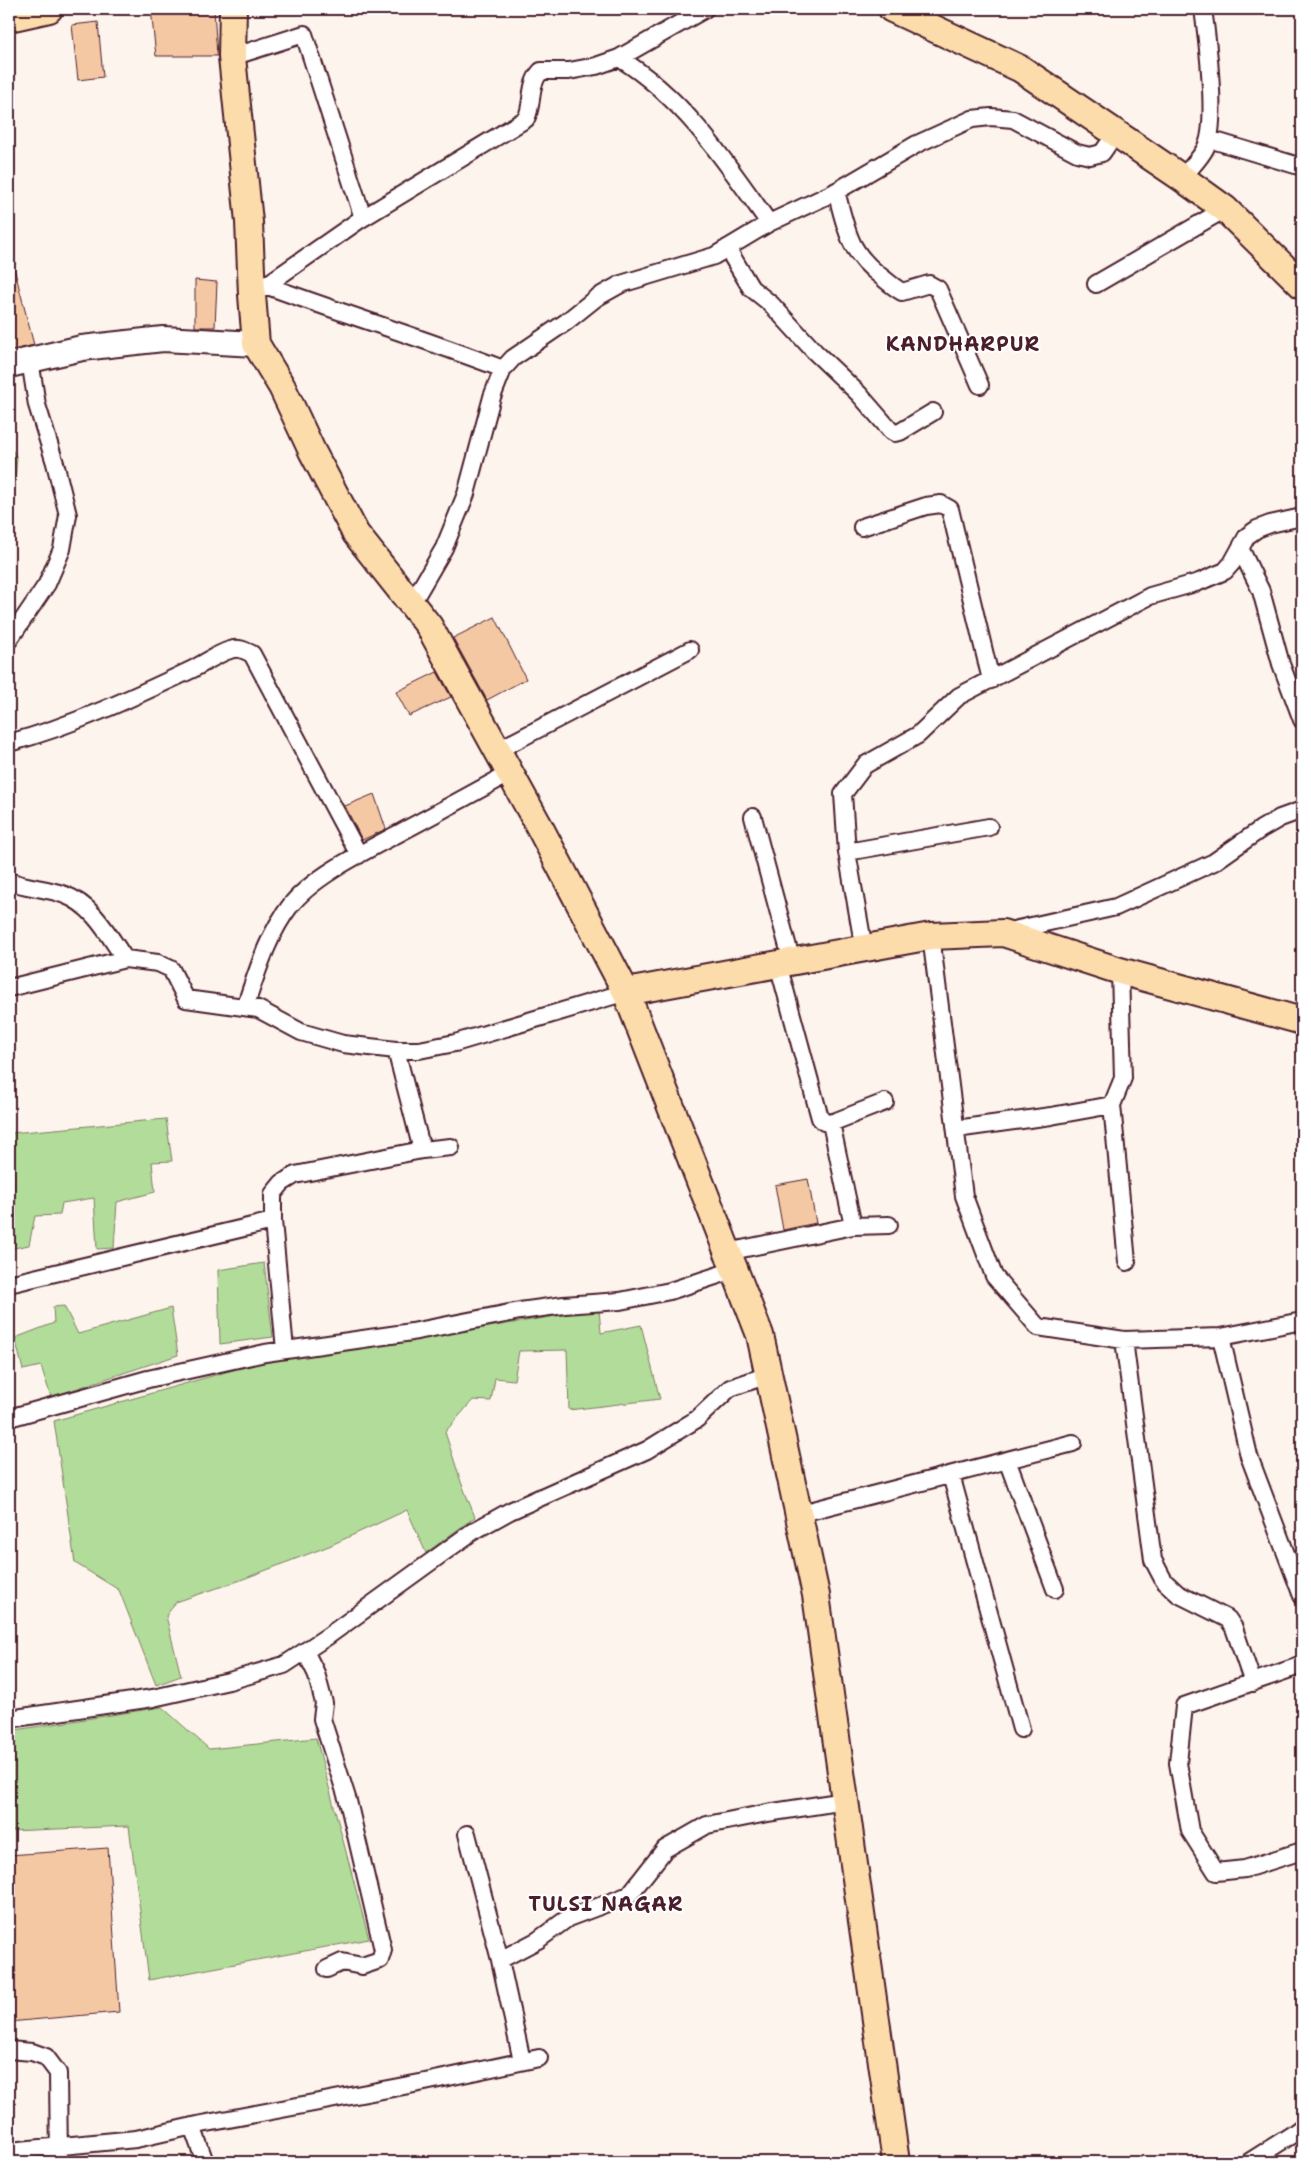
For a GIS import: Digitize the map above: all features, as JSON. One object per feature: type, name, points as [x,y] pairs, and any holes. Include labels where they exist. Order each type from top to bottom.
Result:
[{"type":"main road","points":[[9,18],[49,9]]},
{"type":"main road","points":[[233,9],[232,58],[258,290],[256,344],[282,387],[312,451],[356,534],[429,626],[498,750],[626,992],[760,1335],[816,1595],[896,2162]]},
{"type":"main road","points":[[892,9],[1021,68],[1225,209],[1302,285]]},
{"type":"main road","points":[[626,992],[930,936],[1003,933],[1120,971],[1302,1021]]},
{"type":"street","points":[[258,290],[362,218],[526,119],[530,111],[531,87],[541,71],[569,71],[596,66],[619,58],[704,9]]},
{"type":"street","points":[[1182,178],[1206,149],[1212,128],[1209,65],[1203,9]]},
{"type":"street","points":[[232,58],[304,34],[362,218]]},
{"type":"street","points":[[619,58],[641,71],[683,109],[728,164],[768,223]]},
{"type":"street","points":[[412,604],[444,548],[466,494],[492,397],[503,369],[512,358],[566,322],[596,298],[621,284],[714,256],[768,223],[836,191],[917,144],[972,119],[991,117],[1013,119],[1077,153],[1090,156],[1102,153],[1116,133]]},
{"type":"street","points":[[1210,139],[1302,167]]},
{"type":"street","points":[[836,191],[855,251],[866,264],[902,292],[929,284],[938,289],[980,385]]},
{"type":"street","points":[[1096,284],[1225,209]]},
{"type":"street","points":[[727,248],[752,288],[771,304],[815,352],[859,394],[890,431],[900,432],[933,412]]},
{"type":"street","points":[[258,290],[450,349],[503,369]]},
{"type":"street","points":[[9,640],[47,584],[62,549],[68,515],[37,404],[19,363],[82,348],[163,338],[256,344]]},
{"type":"street","points":[[862,527],[926,506],[942,504],[950,509],[991,680]]},
{"type":"street","points":[[864,949],[847,852],[843,794],[865,765],[918,735],[959,696],[1150,596],[1199,582],[1225,571],[1232,563],[1247,536],[1257,529],[1270,524],[1302,518]]},
{"type":"street","points":[[1240,548],[1261,591],[1281,664],[1302,720]]},
{"type":"street","points":[[9,743],[97,712],[194,669],[232,649],[242,649],[252,654],[359,855]]},
{"type":"street","points":[[498,750],[690,650]]},
{"type":"street","points":[[245,1007],[260,964],[275,930],[290,906],[310,885],[359,855],[510,773]]},
{"type":"street","points":[[1003,933],[1116,907],[1214,862],[1261,829],[1280,818],[1302,810]]},
{"type":"street","points":[[754,816],[817,1111],[824,1122],[831,1123],[884,1102]]},
{"type":"street","points":[[847,852],[988,827]]},
{"type":"street","points":[[9,881],[66,895],[82,905],[98,920],[125,958]]},
{"type":"street","points":[[930,936],[964,1196],[994,1276],[1038,1327],[1124,1340],[1221,1337],[1302,1320]]},
{"type":"street","points":[[9,988],[125,958],[158,963],[171,970],[186,1000],[258,1009],[301,1032],[343,1044],[396,1050],[419,1050],[455,1043],[626,992]]},
{"type":"street","points":[[1120,971],[1123,1078],[1112,1105],[1127,1262]]},
{"type":"street","points":[[396,1050],[422,1150]]},
{"type":"street","points":[[956,1128],[1051,1116],[1112,1105]]},
{"type":"street","points":[[831,1123],[853,1226]]},
{"type":"street","points":[[285,1350],[273,1221],[273,1194],[282,1183],[295,1175],[422,1150],[451,1147]]},
{"type":"street","points":[[9,1284],[273,1221]]},
{"type":"street","points":[[9,1418],[148,1379],[285,1350],[412,1332],[564,1305],[620,1301],[670,1291],[731,1261],[853,1226],[889,1225]]},
{"type":"street","points":[[1221,1337],[1249,1456],[1302,1596]]},
{"type":"street","points":[[1124,1340],[1153,1560],[1164,1580],[1178,1594],[1228,1619],[1234,1628],[1253,1683]]},
{"type":"street","points":[[9,1719],[153,1698],[229,1681],[284,1665],[394,1590],[472,1532],[510,1511],[647,1450],[697,1419],[730,1388],[768,1375]]},
{"type":"street","points":[[798,1514],[1073,1443]]},
{"type":"street","points":[[1007,1460],[1055,1589]]},
{"type":"street","points":[[951,1475],[1021,1729]]},
{"type":"street","points":[[305,1652],[316,1673],[324,1703],[322,1719],[348,1801],[383,1950],[380,1960],[362,1966],[342,1962],[327,1969]]},
{"type":"street","points":[[1302,1665],[1184,1706],[1178,1764],[1190,1832],[1216,1872],[1245,1869],[1302,1851]]},
{"type":"street","points":[[500,1960],[538,1940],[568,1918],[629,1895],[665,1849],[707,1825],[767,1813],[845,1801]]},
{"type":"street","points":[[467,1834],[500,1960],[522,2061]]},
{"type":"street","points":[[9,2050],[32,2052],[46,2057],[58,2073],[58,2154]]},
{"type":"street","points":[[9,2151],[58,2154],[539,2058]]},
{"type":"street","points":[[192,2126],[205,2162]]},
{"type":"street","points":[[1249,2162],[1302,2127]]},
{"type":"green space","points":[[9,445],[17,458],[15,480],[9,480]]},
{"type":"green space","points":[[166,1119],[172,1161],[152,1162],[155,1192],[117,1202],[114,1248],[97,1249],[94,1198],[62,1203],[60,1215],[35,1216],[29,1245],[9,1249],[9,1215],[16,1214],[11,1133]]},
{"type":"green space","points":[[264,1263],[273,1337],[220,1344],[218,1270]]},
{"type":"green space","points":[[64,1306],[78,1334],[171,1308],[178,1355],[51,1397],[41,1366],[23,1370],[15,1338],[54,1323],[53,1307]]},
{"type":"green space","points":[[599,1309],[601,1333],[641,1325],[660,1399],[569,1410],[567,1350],[519,1351],[514,1380],[495,1378],[491,1401],[473,1400],[445,1432],[461,1482],[475,1517],[426,1553],[407,1510],[329,1546],[238,1581],[176,1602],[166,1616],[181,1676],[156,1685],[119,1590],[75,1563],[54,1421],[282,1356],[409,1340]]},
{"type":"green space","points":[[162,1707],[209,1749],[316,1738],[369,1939],[149,1980],[129,1826],[9,1831],[9,1731]]},
{"type":"building","points":[[151,9],[214,9],[217,56],[156,56]]},
{"type":"building","points":[[98,22],[103,77],[78,80],[72,25]]},
{"type":"building","points":[[9,268],[14,268],[34,345],[9,351]]},
{"type":"building","points":[[195,280],[217,282],[215,327],[195,327]]},
{"type":"building","points":[[495,617],[526,679],[487,700],[453,638]]},
{"type":"building","points":[[437,672],[451,697],[409,716],[396,692]]},
{"type":"building","points":[[374,794],[386,829],[362,840],[345,806]]},
{"type":"building","points":[[808,1179],[816,1223],[783,1230],[775,1185]]},
{"type":"building","points":[[108,1848],[119,2012],[9,2022],[9,1855]]},
{"type":"district","name":"KANDHARPUR","points":[[963,344]]},
{"type":"district","name":"TULSI NAGAR","points":[[606,1904]]}]
